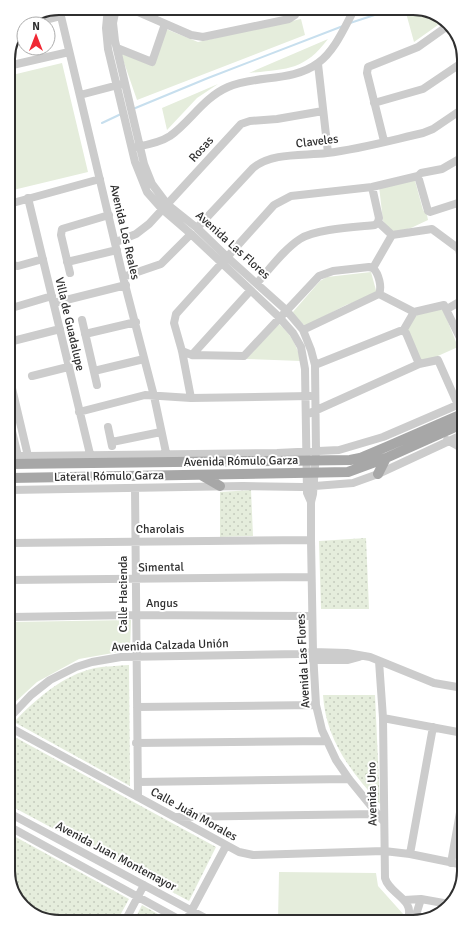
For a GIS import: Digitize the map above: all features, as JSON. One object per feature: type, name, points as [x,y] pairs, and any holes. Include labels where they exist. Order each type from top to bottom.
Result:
[{"type":"main road","points":[[432,426],[443,413],[457,412]]},
{"type":"main road","name":"Avenida Rómulo Garza","points":[[15,478],[201,475],[360,458],[457,414]]},
{"type":"main road","name":"Avenida Rómulo Garza","points":[[15,463],[27,460],[167,458],[311,463],[355,471],[438,435],[457,416]]},
{"type":"main road","points":[[378,474],[386,458]]},
{"type":"main road","points":[[15,471],[21,469],[27,460],[42,472],[88,476]]},
{"type":"main road","points":[[201,475],[220,486]]},
{"type":"street","name":"Avenida Los Reales","points":[[61,15],[123,277],[136,322],[154,396],[167,458]]},
{"type":"street","name":"Avenida Las Flores","points":[[107,15],[106,38],[149,178],[164,206]]},
{"type":"street","name":"Avenida Las Flores","points":[[115,15],[113,28],[121,84],[132,149],[142,183],[164,206],[194,231],[224,260],[250,291],[279,317],[293,333],[301,347],[305,369],[306,415],[311,463]]},
{"type":"street","points":[[145,15],[191,35],[203,37],[289,18],[292,15]]},
{"type":"street","points":[[132,149],[168,137],[202,104],[220,91],[244,82],[288,74],[318,64],[329,53],[351,15]]},
{"type":"street","points":[[117,48],[152,62],[165,24]]},
{"type":"street","points":[[384,141],[367,73],[368,67],[418,47],[444,28]]},
{"type":"street","points":[[15,64],[69,52]]},
{"type":"street","points":[[318,64],[328,153]]},
{"type":"street","points":[[374,103],[423,89],[457,66]]},
{"type":"street","points":[[80,95],[121,84]]},
{"type":"street","name":"Rosas","points":[[67,262],[116,246],[142,230],[241,124],[250,121],[277,119],[323,111]]},
{"type":"street","name":"Claveles","points":[[123,277],[161,264],[257,165],[280,157],[328,153],[433,129],[457,112]]},
{"type":"street","points":[[192,398],[182,351],[174,323],[176,314],[274,205],[285,198],[298,195],[372,187],[418,176],[447,167],[457,161]]},
{"type":"street","points":[[418,176],[428,211],[433,212],[457,203]]},
{"type":"street","points":[[15,202],[100,179]]},
{"type":"street","points":[[257,283],[300,238],[311,234],[375,225],[379,218],[372,187]]},
{"type":"street","name":"Villa de Guadalupe","points":[[28,198],[90,454]]},
{"type":"street","points":[[70,273],[61,230],[66,226],[109,215]]},
{"type":"street","points":[[378,222],[392,235]]},
{"type":"street","points":[[392,235],[432,229],[457,246]]},
{"type":"street","points":[[373,268],[392,235]]},
{"type":"street","points":[[15,266],[43,259]]},
{"type":"street","name":"Avenida Las Flores","points":[[224,260],[257,283],[286,310],[303,330],[315,365],[315,411],[310,486],[307,494],[311,502],[311,577],[316,706],[327,741],[334,757],[348,779],[384,822]]},
{"type":"street","points":[[182,351],[192,355],[241,356],[246,354],[315,279],[323,274],[369,267],[373,268]]},
{"type":"street","points":[[373,268],[380,287],[379,294]]},
{"type":"street","points":[[15,307],[126,285]]},
{"type":"street","points":[[192,355],[250,291]]},
{"type":"street","points":[[379,294],[414,312],[444,305],[448,309],[457,330]]},
{"type":"street","points":[[303,330],[379,294]]},
{"type":"street","points":[[448,309],[457,303]]},
{"type":"street","points":[[404,331],[414,312]]},
{"type":"street","points":[[82,320],[97,385]]},
{"type":"street","points":[[85,334],[136,322]]},
{"type":"street","points":[[15,340],[60,329]]},
{"type":"street","points":[[315,365],[400,331],[404,331]]},
{"type":"street","points":[[404,331],[419,364]]},
{"type":"street","points":[[94,371],[144,359]]},
{"type":"street","points":[[306,415],[419,364],[438,360],[457,403]]},
{"type":"street","points":[[32,376],[68,367]]},
{"type":"street","points":[[79,412],[145,395],[192,398],[315,397]]},
{"type":"street","points":[[311,463],[339,450],[357,446],[443,413]]},
{"type":"street","points":[[15,415],[27,460],[15,458]]},
{"type":"street","points":[[108,427],[112,442],[113,454]]},
{"type":"street","points":[[112,442],[161,432]]},
{"type":"street","points":[[438,435],[457,445]]},
{"type":"street","name":"Lateral Rómulo Garza","points":[[15,490],[310,486],[359,482],[457,438]]},
{"type":"street","name":"Lateral Rómulo Garza","points":[[27,460],[90,454],[167,458]]},
{"type":"street","name":"Calle Hacienda","points":[[135,488],[136,743],[138,797]]},
{"type":"street","name":"Charolais","points":[[15,543],[311,540]]},
{"type":"street","name":"Simental","points":[[15,580],[311,577]]},
{"type":"street","name":"Angus","points":[[15,617],[135,615],[312,616]]},
{"type":"street","name":"Avenida Calzada Unión","points":[[15,712],[31,695],[65,672],[92,662],[136,656],[300,654],[313,656],[347,653],[359,657],[370,657],[434,683],[457,687]]},
{"type":"street","name":"Avenida Uno","points":[[379,661],[383,718],[384,851],[386,882],[404,900]]},
{"type":"street","points":[[137,707],[316,706]]},
{"type":"street","points":[[383,718],[457,732]]},
{"type":"street","points":[[410,854],[433,727]]},
{"type":"street","name":"Calle Juán Morales","points":[[15,730],[239,852],[253,855],[384,851],[410,854],[457,864]]},
{"type":"street","points":[[136,743],[327,741]]},
{"type":"street","points":[[138,782],[348,779]]},
{"type":"street","points":[[175,817],[377,814]]},
{"type":"street","name":"Avenida Juan Montemayor","points":[[15,816],[200,915]]},
{"type":"street","points":[[451,863],[457,829]]},
{"type":"street","name":"Avenida Juan Montemayor","points":[[15,830],[171,915]]},
{"type":"street","points":[[190,915],[226,846]]},
{"type":"street","points":[[128,915],[144,885]]},
{"type":"street","points":[[416,915],[421,899]]},
{"type":"street","points":[[408,915],[409,909],[404,900],[421,899],[443,903]]},
{"type":"green space","points":[[407,15],[430,18],[440,24],[414,42]]},
{"type":"green space","points":[[301,19],[305,35],[137,100],[120,51],[153,66],[166,29],[198,42]]},
{"type":"green space","points":[[328,39],[311,57],[302,63],[284,69],[249,73]]},
{"type":"green space","points":[[62,63],[88,172],[15,190],[15,74]]},
{"type":"green space","points":[[218,84],[197,98],[167,130],[162,108]]},
{"type":"green space","points":[[414,177],[423,210],[427,215],[428,220],[411,228],[393,233],[383,221],[379,186]]},
{"type":"green space","points":[[371,272],[377,294],[346,305],[305,326],[292,313],[320,281],[327,277]]},
{"type":"green space","points":[[444,305],[444,312],[457,347],[422,363],[407,328],[412,317]]},
{"type":"green space","points":[[279,324],[293,341],[298,350],[301,361],[246,359]]},
{"type":"green space","points":[[251,490],[253,536],[220,537],[220,492]]},
{"type":"green space","points":[[366,538],[369,609],[321,609],[319,541]]},
{"type":"green space","points":[[131,620],[130,650],[79,659],[37,682],[15,702],[15,622]]},
{"type":"green space","points":[[129,665],[130,786],[15,723],[31,705],[61,682],[83,671],[108,666]]},
{"type":"green space","points":[[323,695],[375,695],[380,804],[359,780],[335,741],[325,712]]},
{"type":"green space","points":[[15,737],[216,847],[189,901],[15,808]]},
{"type":"green space","points":[[15,837],[129,899],[120,915],[56,915],[45,913],[35,908],[24,898],[18,888],[15,871]]},
{"type":"green space","points":[[279,872],[376,873],[378,886],[404,915],[278,915]]},
{"type":"green space","points":[[142,905],[160,915],[137,915]]},
{"type":"waterway","points":[[350,23],[375,15]]},
{"type":"waterway","points":[[133,109],[208,78],[343,26]]},
{"type":"waterway","points":[[102,123],[121,114]]}]
